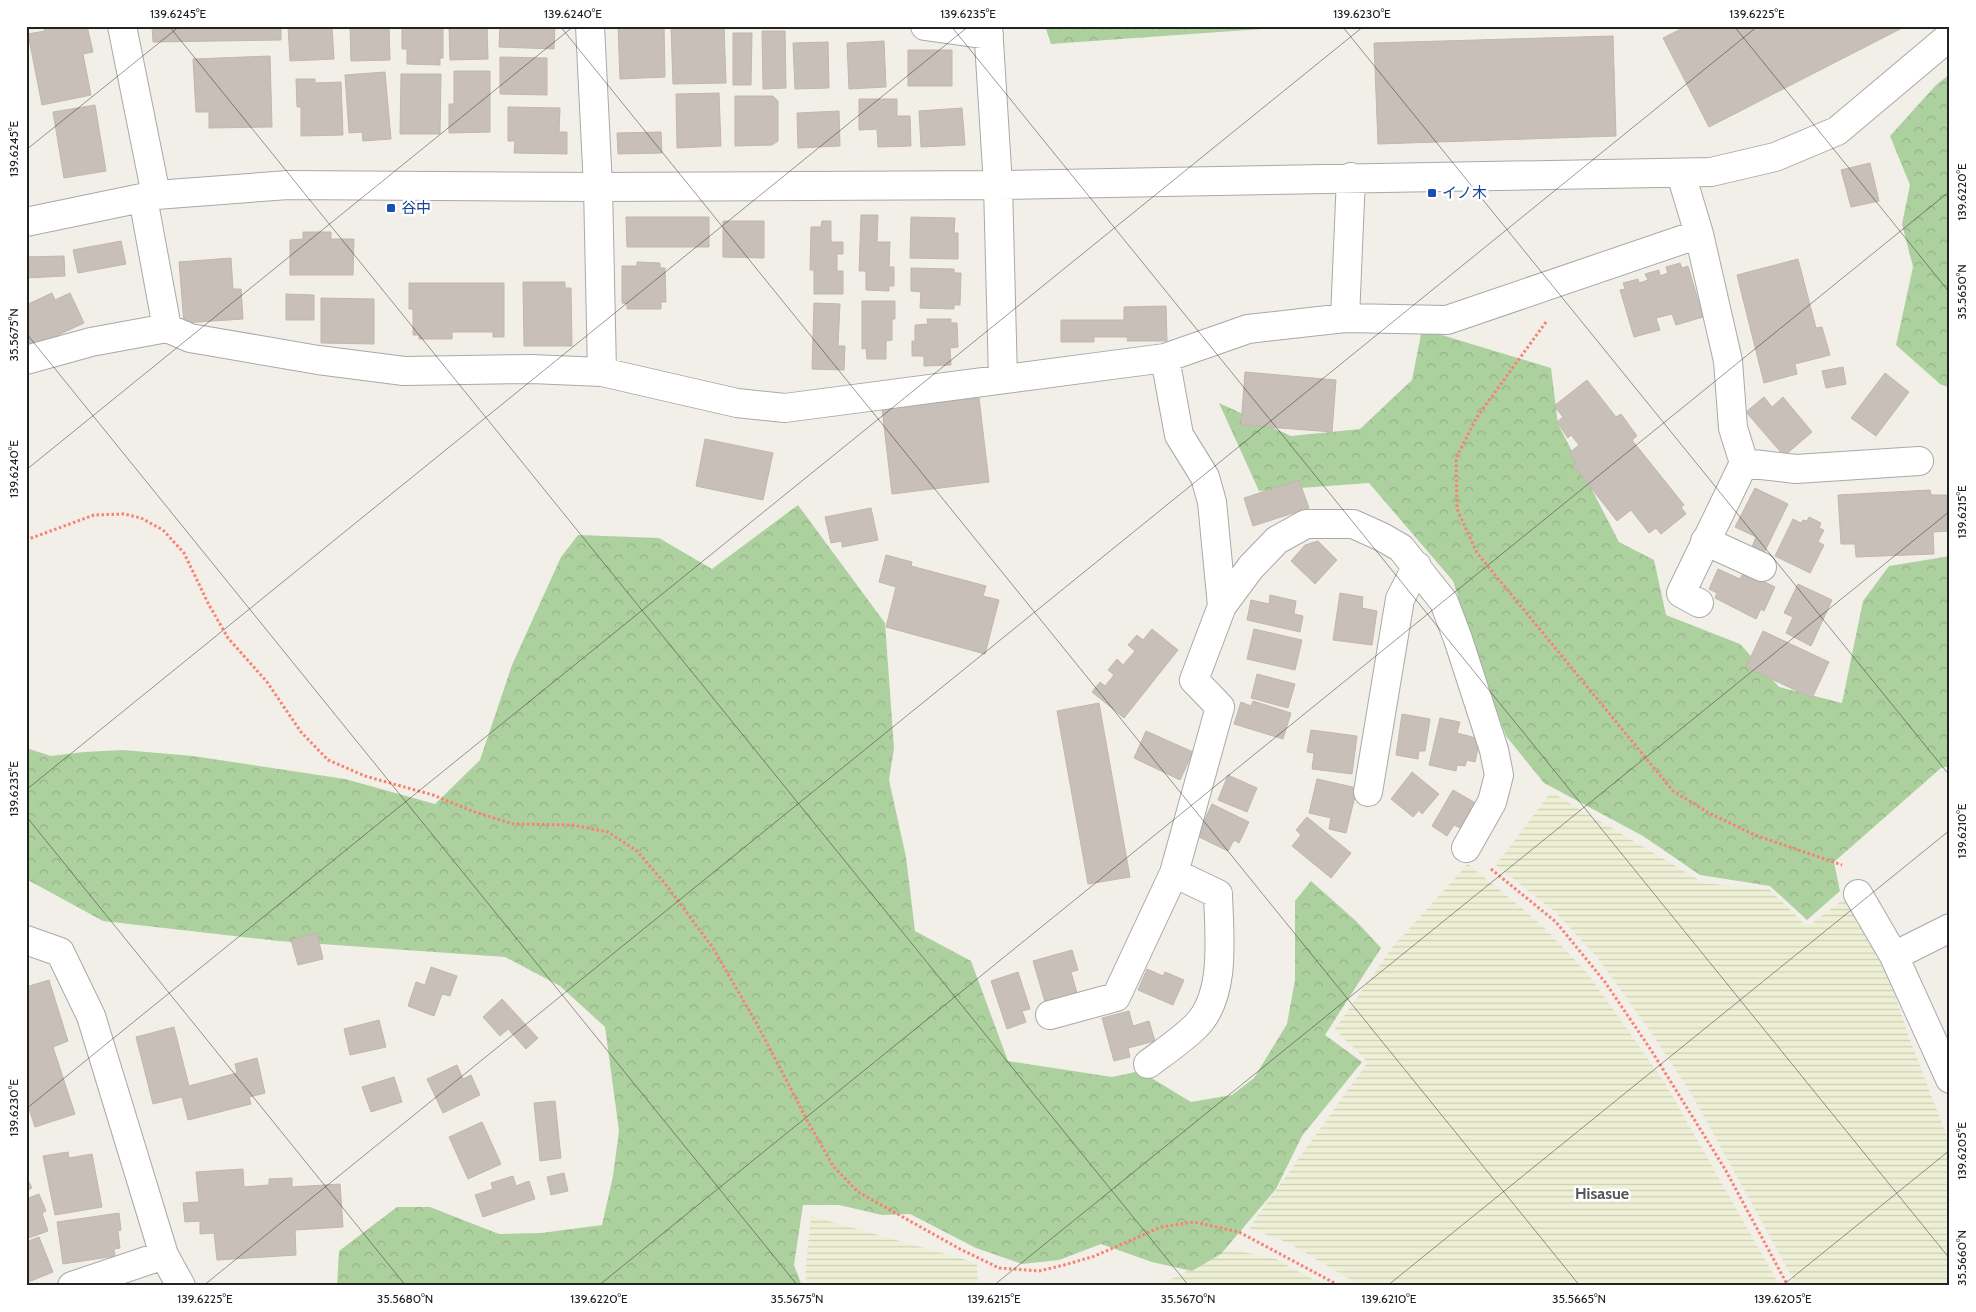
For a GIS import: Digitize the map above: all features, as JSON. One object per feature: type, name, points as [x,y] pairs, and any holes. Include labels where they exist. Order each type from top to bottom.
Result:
[{"type":"street","points":[[122,26],[150,196],[167,328]]},
{"type":"street","points":[[590,26],[598,187],[602,372]]},
{"type":"street","points":[[925,26],[988,30],[998,185],[1003,379]]},
{"type":"street","points":[[26,222],[150,196],[288,185],[598,187],[998,185],[1711,172],[1775,157],[1837,132],[1945,34]]},
{"type":"street","points":[[1681,174],[1699,234],[1728,361],[1733,428],[1744,464],[1681,593],[1700,603]]},
{"type":"street","points":[[1345,318],[1352,178]]},
{"type":"street","points":[[26,360],[91,342],[167,328],[190,338],[318,360],[404,371],[531,368],[602,372],[737,403],[784,408],[1165,358],[1248,329],[1345,318],[1447,320],[1699,234]]},
{"type":"street","points":[[1165,358],[1179,435],[1205,477],[1212,502],[1222,606]]},
{"type":"street","points":[[1744,464],[1796,469],[1919,461]]},
{"type":"street","points":[[1050,1015],[1116,997],[1174,873],[1220,707],[1194,680],[1222,606],[1251,568],[1277,540],[1306,524],[1353,524],[1382,537],[1401,548],[1444,602],[1494,750],[1499,775],[1492,802],[1466,848]]},
{"type":"street","points":[[1705,541],[1762,567]]},
{"type":"street","points":[[1368,792],[1400,598],[1417,566]]},
{"type":"street","points":[[1148,1064],[1197,1025],[1213,1002],[1217,979],[1219,941],[1218,894],[1174,873]]},
{"type":"street","points":[[1858,894],[1894,956],[1950,1079]]},
{"type":"street","points":[[1894,956],[1950,928]]},
{"type":"street","points":[[26,940],[60,952],[92,1016],[164,1255],[181,1286]]},
{"type":"street","points":[[72,1286],[164,1255]]},
{"type":"path","points":[[1546,321],[1476,417],[1456,458],[1457,509],[1476,553],[1672,791],[1709,813],[1755,835],[1842,866],[1858,894]]},
{"type":"path","points":[[26,540],[94,515],[124,514],[141,518],[162,530],[184,553],[209,605],[228,638],[267,682],[301,732],[328,760],[365,776],[433,795],[472,812],[513,824],[573,825],[608,832],[637,851],[667,886],[713,948],[758,1024],[807,1120],[833,1166],[858,1192],[960,1249],[999,1268],[1039,1271],[1095,1256],[1161,1227],[1194,1222],[1239,1232],[1340,1286]]},
{"type":"path","points":[[1466,848],[1556,922],[1605,982],[1651,1050],[1724,1168],[1788,1286]]},
{"type":"green space","points":[[1045,26],[1303,26],[1051,44]]},
{"type":"green space","points":[[1950,74],[1950,388],[1940,384],[1896,345],[1913,267],[1902,224],[1910,185],[1890,136],[1936,85]]},
{"type":"green space","points":[[1422,329],[1551,368],[1558,424],[1619,542],[1654,560],[1666,615],[1740,644],[1779,687],[1842,703],[1863,601],[1889,566],[1950,556],[1950,766],[1941,768],[1834,862],[1840,891],[1807,920],[1770,886],[1700,875],[1643,836],[1544,783],[1506,736],[1482,672],[1453,581],[1369,483],[1259,491],[1219,403],[1291,436],[1360,429],[1412,380]]},
{"type":"green space","points":[[798,505],[885,623],[894,748],[889,780],[906,857],[915,931],[971,961],[1008,1061],[1112,1077],[1140,1071],[1191,1102],[1232,1095],[1254,1078],[1287,1024],[1295,980],[1295,901],[1311,881],[1356,921],[1381,948],[1325,1035],[1362,1062],[1302,1136],[1276,1189],[1221,1254],[1192,1271],[1152,1262],[1101,1244],[1059,1260],[1022,1264],[976,1248],[910,1214],[882,1215],[839,1205],[803,1205],[794,1265],[802,1286],[337,1286],[339,1251],[397,1207],[430,1207],[499,1234],[541,1233],[602,1225],[613,1176],[619,1131],[605,1027],[560,986],[505,957],[279,941],[103,921],[26,879],[26,748],[51,756],[123,750],[193,756],[345,779],[435,804],[480,760],[512,665],[561,557],[578,535],[659,538],[712,569]]},
{"type":"green space","points":[[1551,792],[1704,883],[1770,890],[1807,927],[1848,896],[1894,991],[1907,1032],[1950,1144],[1950,1286],[1797,1286],[1692,1095],[1648,1028],[1597,957],[1554,911],[1496,865]]},
{"type":"green space","points":[[1468,864],[1542,925],[1588,974],[1665,1083],[1780,1286],[1361,1286],[1289,1243],[1249,1228],[1368,1062],[1335,1029],[1394,945]]},
{"type":"green space","points":[[811,1216],[977,1263],[978,1286],[809,1286],[805,1276]]},
{"type":"green space","points":[[1229,1249],[1276,1259],[1325,1286],[1158,1286]]},
{"type":"building","points":[[43,26],[73,26],[73,29],[87,26],[93,52],[83,54],[91,95],[42,105],[28,34],[45,31]]},
{"type":"building","points":[[152,26],[281,26],[281,40],[153,42]]},
{"type":"building","points":[[288,26],[332,26],[334,59],[290,61]]},
{"type":"building","points":[[350,26],[389,26],[390,60],[351,61]]},
{"type":"building","points":[[402,26],[443,26],[443,58],[440,58],[440,65],[407,64],[407,49],[402,49]]},
{"type":"building","points":[[449,26],[487,26],[488,59],[450,60]]},
{"type":"building","points":[[500,26],[555,26],[554,49],[499,47]]},
{"type":"building","points":[[618,26],[664,26],[665,77],[620,79]]},
{"type":"building","points":[[671,26],[724,26],[726,83],[673,84]]},
{"type":"building","points":[[1680,26],[1906,26],[1709,127],[1663,38],[1681,29]]},
{"type":"building","points":[[762,31],[785,31],[786,88],[763,89]]},
{"type":"building","points":[[733,33],[752,33],[751,85],[733,85]]},
{"type":"building","points":[[1613,36],[1616,136],[1378,144],[1374,43]]},
{"type":"building","points":[[884,41],[886,87],[849,89],[847,43]]},
{"type":"building","points":[[828,42],[829,88],[795,89],[793,43]]},
{"type":"building","points":[[908,50],[952,50],[952,86],[908,86]]},
{"type":"building","points":[[270,56],[272,127],[209,128],[209,112],[196,112],[193,59]]},
{"type":"building","points":[[500,57],[547,58],[547,95],[500,94]]},
{"type":"building","points":[[454,71],[490,71],[490,132],[449,133],[449,104],[454,104]]},
{"type":"building","points":[[385,72],[391,139],[363,141],[362,132],[349,133],[345,75]]},
{"type":"building","points":[[401,74],[441,74],[440,134],[400,134]]},
{"type":"building","points":[[296,79],[315,79],[315,83],[341,82],[343,135],[301,136],[301,107],[297,107]]},
{"type":"building","points":[[719,93],[721,146],[677,148],[676,94]]},
{"type":"building","points":[[735,96],[773,96],[778,101],[778,141],[772,145],[735,146]]},
{"type":"building","points":[[859,99],[897,99],[897,116],[910,116],[911,146],[878,147],[877,129],[859,130]]},
{"type":"building","points":[[95,105],[106,171],[64,178],[53,112]]},
{"type":"building","points":[[508,107],[560,108],[559,132],[567,132],[567,154],[514,153],[515,141],[508,141]]},
{"type":"building","points":[[962,108],[965,145],[921,147],[919,111]]},
{"type":"building","points":[[839,111],[840,146],[798,148],[797,113]]},
{"type":"building","points":[[661,132],[662,153],[618,154],[617,133]]},
{"type":"building","points":[[1870,163],[1879,201],[1851,207],[1841,170]]},
{"type":"building","points":[[861,215],[878,215],[877,242],[890,242],[889,267],[894,267],[894,286],[889,286],[889,291],[866,290],[866,271],[859,271]]},
{"type":"building","points":[[626,217],[709,217],[709,247],[627,247]]},
{"type":"building","points":[[911,217],[955,218],[954,233],[958,233],[958,259],[910,258]]},
{"type":"building","points":[[723,221],[764,221],[764,258],[723,257]]},
{"type":"building","points":[[822,221],[831,221],[831,242],[843,242],[843,254],[837,254],[837,271],[843,271],[843,294],[814,294],[814,270],[810,270],[811,227],[821,227]]},
{"type":"building","points":[[303,232],[331,232],[331,239],[354,239],[353,275],[290,275],[290,240],[303,239]]},
{"type":"building","points":[[121,241],[126,264],[78,273],[73,250]]},
{"type":"building","points":[[64,256],[65,276],[26,278],[26,257]]},
{"type":"building","points":[[231,258],[233,289],[241,289],[243,319],[184,323],[179,262]]},
{"type":"building","points":[[1798,259],[1816,328],[1822,327],[1830,355],[1795,364],[1797,374],[1764,383],[1737,275]]},
{"type":"building","points":[[637,262],[660,263],[660,268],[665,268],[666,302],[661,302],[661,309],[627,309],[627,304],[622,303],[622,266],[637,266]]},
{"type":"building","points":[[1680,263],[1682,268],[1688,266],[1703,317],[1676,325],[1672,314],[1656,318],[1660,330],[1634,337],[1620,290],[1625,289],[1623,283],[1638,279],[1639,283],[1648,280],[1645,274],[1659,270],[1660,276],[1668,273],[1666,267]]},
{"type":"building","points":[[911,268],[954,269],[954,273],[961,273],[960,305],[954,305],[954,309],[920,308],[921,292],[911,291]]},
{"type":"building","points":[[523,282],[565,282],[565,288],[571,288],[572,346],[524,346]]},
{"type":"building","points":[[409,283],[504,283],[504,337],[493,337],[493,332],[452,332],[452,339],[419,339],[419,335],[413,335],[413,309],[409,309]]},
{"type":"building","points":[[52,293],[55,300],[70,293],[84,323],[26,350],[26,305]]},
{"type":"building","points":[[286,294],[314,295],[314,320],[286,320]]},
{"type":"building","points":[[321,298],[374,299],[374,344],[321,343]]},
{"type":"building","points":[[862,301],[895,301],[895,319],[892,319],[892,340],[886,341],[886,359],[867,359],[866,348],[862,349]]},
{"type":"building","points":[[814,303],[840,304],[838,346],[845,346],[844,370],[812,369]]},
{"type":"building","points":[[1166,306],[1167,341],[1127,341],[1128,337],[1094,337],[1094,342],[1061,342],[1061,320],[1124,320],[1124,307]]},
{"type":"building","points":[[927,319],[951,319],[951,323],[957,323],[958,347],[950,348],[951,365],[924,366],[924,356],[912,356],[912,341],[915,341],[915,325],[928,324]]},
{"type":"building","points":[[1843,367],[1846,384],[1826,388],[1822,371]]},
{"type":"building","points":[[1245,372],[1336,380],[1332,432],[1241,425]]},
{"type":"building","points":[[1885,373],[1909,392],[1876,436],[1851,418]]},
{"type":"building","points":[[1587,380],[1616,417],[1621,414],[1637,436],[1632,440],[1684,505],[1681,507],[1686,514],[1661,534],[1656,528],[1649,533],[1631,510],[1617,521],[1573,465],[1576,463],[1569,453],[1579,445],[1571,435],[1568,438],[1557,422],[1563,417],[1554,406]]},
{"type":"building","points":[[1764,397],[1772,407],[1783,397],[1812,432],[1784,456],[1746,412]]},
{"type":"building","points":[[979,398],[989,482],[892,494],[882,409]]},
{"type":"building","points":[[705,439],[773,453],[763,500],[696,486]]},
{"type":"building","points":[[1299,480],[1309,508],[1253,526],[1244,498]]},
{"type":"building","points":[[1755,488],[1788,504],[1764,553],[1752,547],[1756,537],[1735,527]]},
{"type":"building","points":[[1930,490],[1931,495],[1950,495],[1950,531],[1933,532],[1934,554],[1856,557],[1855,544],[1841,544],[1838,495]]},
{"type":"building","points":[[871,508],[878,540],[842,547],[842,541],[831,543],[825,517]]},
{"type":"building","points":[[1809,517],[1821,523],[1819,528],[1824,530],[1818,542],[1824,545],[1810,573],[1775,556],[1793,519],[1801,523],[1803,520],[1807,521]]},
{"type":"building","points":[[1318,541],[1337,560],[1315,584],[1291,561],[1305,545]]},
{"type":"building","points":[[886,555],[912,562],[911,566],[986,586],[983,596],[999,600],[985,654],[886,627],[896,587],[879,582]]},
{"type":"building","points":[[1718,569],[1740,579],[1744,572],[1775,587],[1764,611],[1761,609],[1756,619],[1715,598],[1717,593],[1709,589]]},
{"type":"building","points":[[1798,584],[1832,600],[1811,646],[1786,633],[1793,617],[1784,613]]},
{"type":"building","points":[[1340,593],[1363,597],[1362,608],[1377,611],[1372,645],[1333,640]]},
{"type":"building","points":[[1270,595],[1296,601],[1294,614],[1303,616],[1300,632],[1247,620],[1251,600],[1269,604]]},
{"type":"building","points":[[1152,629],[1178,650],[1124,718],[1092,692],[1100,682],[1105,686],[1114,675],[1108,670],[1117,659],[1123,665],[1135,651],[1128,645],[1137,635],[1143,640]]},
{"type":"building","points":[[1254,629],[1302,640],[1295,670],[1247,659]]},
{"type":"building","points":[[1763,631],[1829,662],[1812,698],[1746,667]]},
{"type":"building","points":[[1257,674],[1295,684],[1288,708],[1251,698]]},
{"type":"building","points":[[1253,701],[1291,713],[1283,739],[1234,724],[1241,702],[1251,706]]},
{"type":"building","points":[[1099,703],[1130,877],[1088,884],[1057,711]]},
{"type":"building","points":[[1402,714],[1430,719],[1425,751],[1419,751],[1418,759],[1396,755]]},
{"type":"building","points":[[1440,718],[1460,722],[1457,733],[1480,739],[1475,762],[1467,760],[1465,766],[1457,765],[1456,771],[1429,765]]},
{"type":"building","points":[[1311,730],[1357,736],[1352,774],[1312,769],[1314,753],[1307,752]]},
{"type":"building","points":[[1146,731],[1193,752],[1180,780],[1134,758]]},
{"type":"building","points":[[1412,772],[1439,794],[1422,814],[1419,810],[1413,817],[1391,799]]},
{"type":"building","points":[[1228,775],[1257,788],[1247,812],[1218,800]]},
{"type":"building","points":[[1317,779],[1357,788],[1346,833],[1329,829],[1331,818],[1309,813]]},
{"type":"building","points":[[1453,790],[1479,805],[1464,830],[1454,825],[1447,836],[1432,826]]},
{"type":"building","points":[[1212,804],[1249,822],[1239,843],[1234,840],[1228,851],[1197,836]]},
{"type":"building","points":[[1307,817],[1351,853],[1331,878],[1292,846],[1301,835],[1296,830]]},
{"type":"building","points":[[317,933],[323,959],[298,965],[291,940]]},
{"type":"building","points":[[1072,950],[1078,970],[1071,972],[1077,993],[1045,1002],[1033,961]]},
{"type":"building","points":[[431,967],[457,976],[450,996],[442,994],[434,1016],[408,1006],[416,982],[425,985]]},
{"type":"building","points":[[1147,969],[1163,976],[1165,972],[1184,980],[1173,1005],[1138,990]]},
{"type":"building","points":[[1018,972],[1030,1009],[1022,1011],[1026,1022],[1007,1029],[991,981]]},
{"type":"building","points":[[49,980],[68,1041],[53,1047],[75,1114],[35,1127],[26,1100],[26,987]]},
{"type":"building","points":[[502,999],[538,1038],[526,1049],[508,1029],[500,1036],[483,1017]]},
{"type":"building","points":[[1129,1011],[1133,1026],[1149,1021],[1155,1041],[1128,1048],[1130,1057],[1114,1061],[1102,1018]]},
{"type":"building","points":[[379,1020],[386,1047],[350,1055],[344,1029]]},
{"type":"building","points":[[174,1027],[189,1086],[237,1073],[235,1064],[257,1058],[265,1093],[249,1097],[251,1104],[188,1120],[182,1097],[153,1104],[136,1037]]},
{"type":"building","points":[[457,1065],[463,1079],[471,1075],[480,1095],[443,1113],[427,1079]]},
{"type":"building","points":[[394,1077],[402,1102],[371,1112],[362,1087]]},
{"type":"building","points":[[555,1101],[561,1158],[540,1161],[534,1103]]},
{"type":"building","points":[[482,1122],[501,1164],[468,1179],[449,1137]]},
{"type":"building","points":[[68,1152],[69,1158],[92,1154],[102,1207],[55,1215],[43,1156]]},
{"type":"building","points":[[243,1169],[244,1187],[269,1185],[269,1179],[292,1178],[292,1187],[340,1184],[343,1227],[295,1230],[296,1255],[217,1260],[214,1233],[200,1234],[200,1221],[185,1222],[183,1203],[199,1202],[196,1172]]},
{"type":"building","points":[[564,1173],[568,1191],[551,1195],[547,1177]]},
{"type":"building","points":[[26,1176],[32,1188],[26,1191]]},
{"type":"building","points":[[513,1176],[516,1186],[529,1181],[535,1199],[483,1217],[475,1195],[493,1189],[491,1183]]},
{"type":"building","points":[[39,1194],[46,1211],[42,1213],[48,1231],[26,1239],[26,1199]]},
{"type":"building","points":[[119,1213],[121,1230],[118,1231],[120,1248],[114,1249],[115,1256],[63,1264],[57,1222]]},
{"type":"building","points":[[39,1237],[53,1272],[26,1283],[26,1242]]},
{"type":"place","name":"イノ木","points":[[1432,193]]},
{"type":"place","name":"谷中","points":[[391,208]]},
{"type":"district","name":"Hisasue","points":[[1602,1193]]}]
